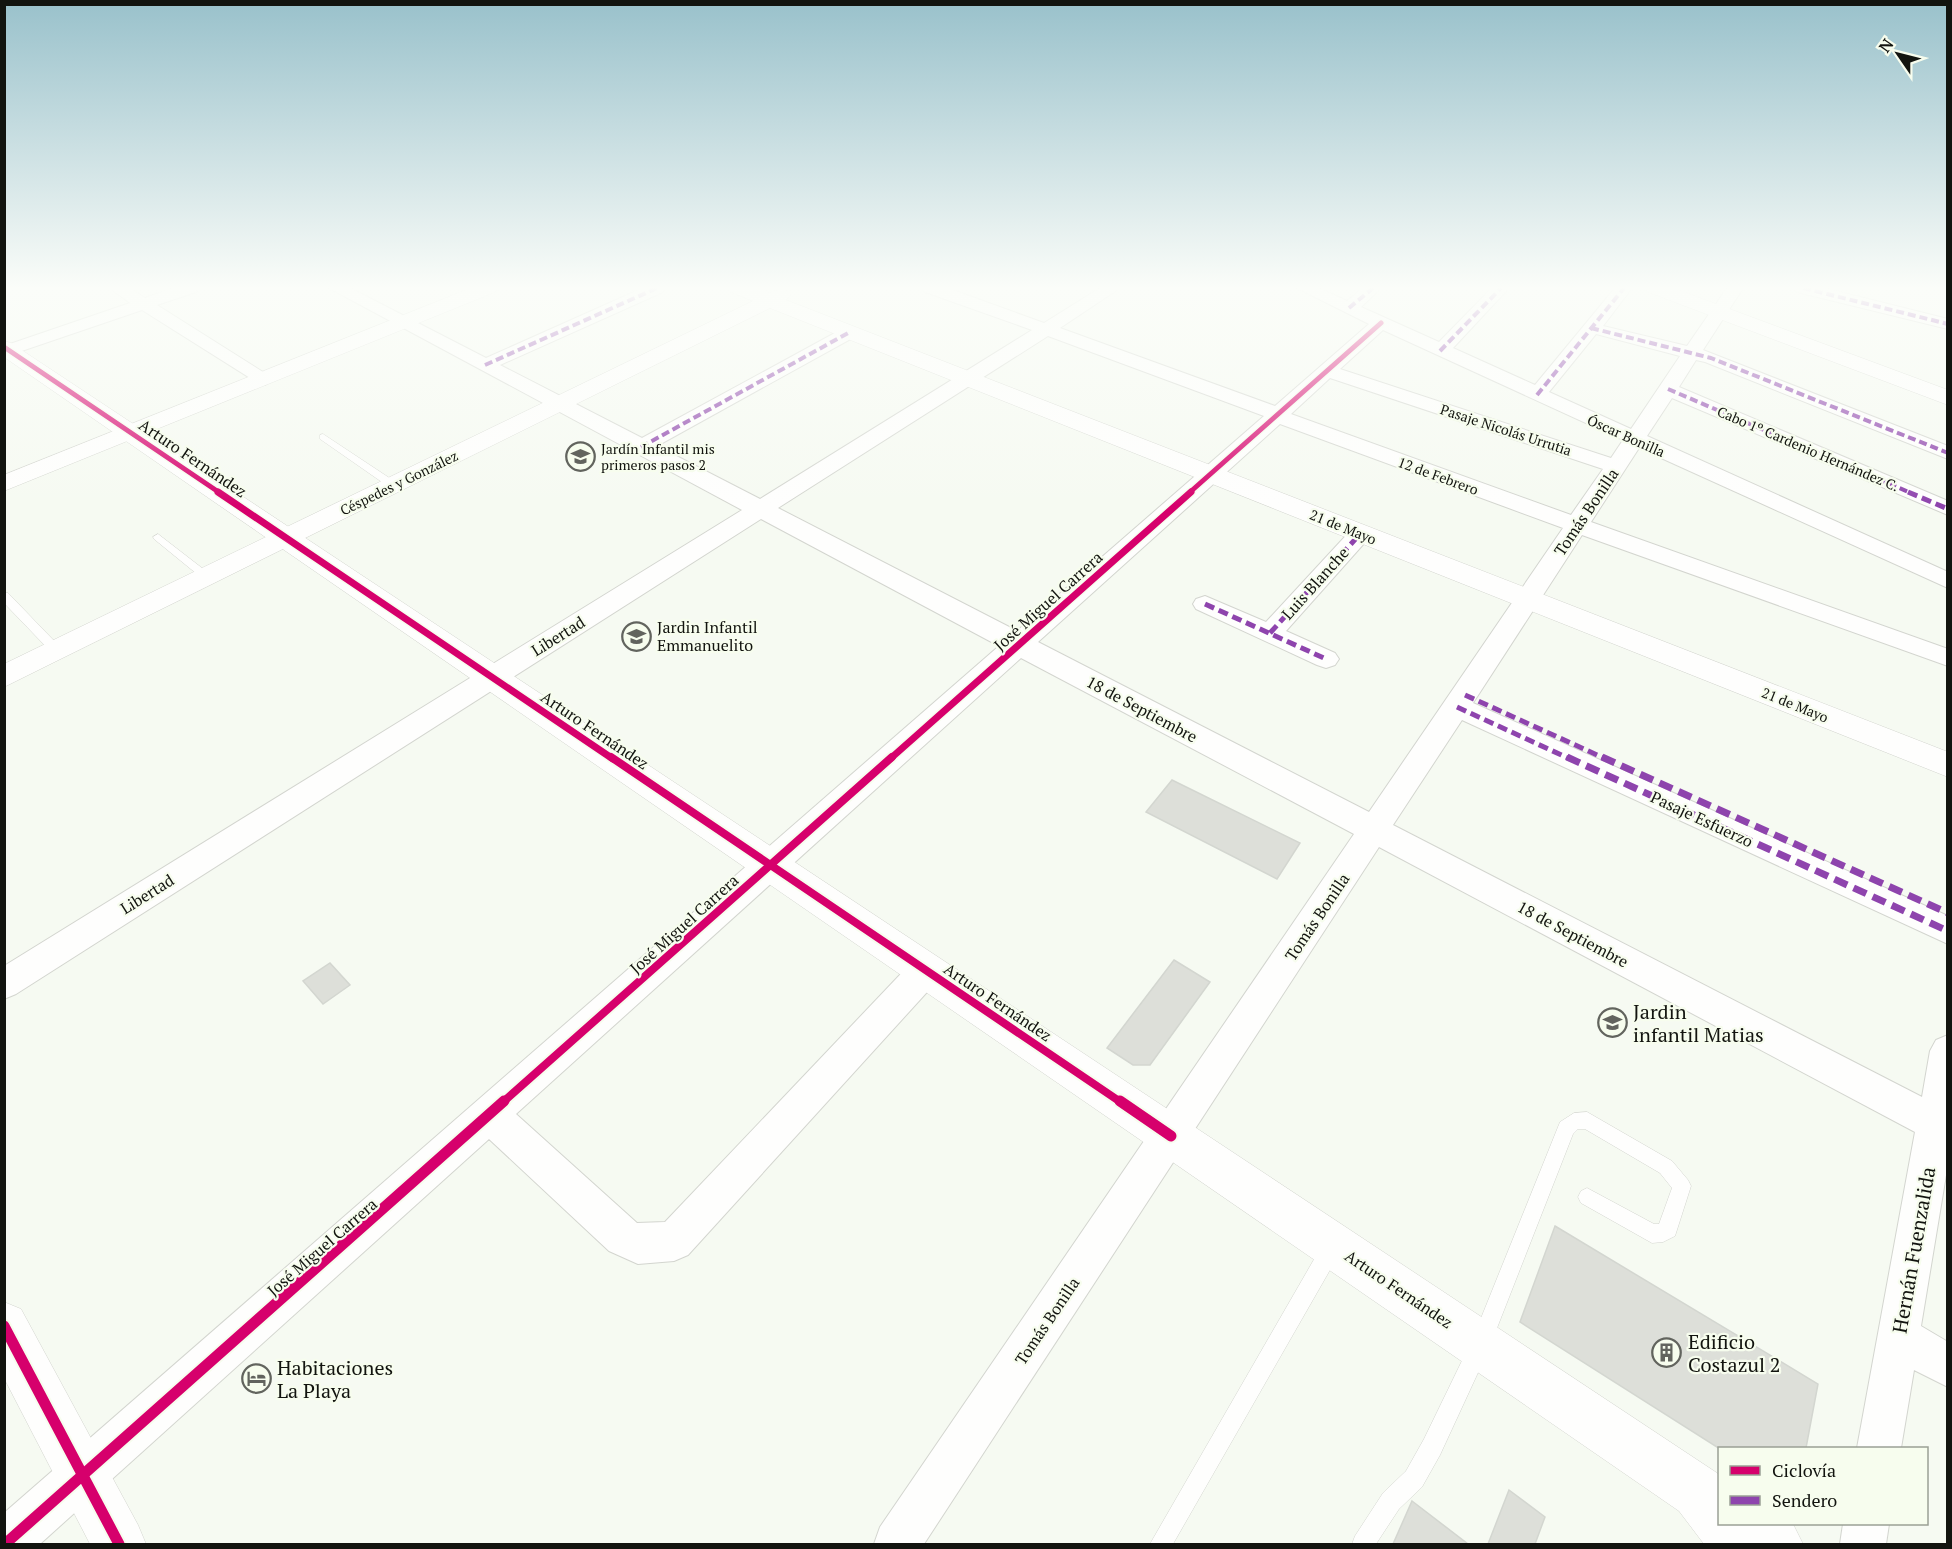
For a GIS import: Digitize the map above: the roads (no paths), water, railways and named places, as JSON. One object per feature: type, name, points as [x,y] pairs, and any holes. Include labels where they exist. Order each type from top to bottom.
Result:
[{"type":"street","name":"Arturo Fernández","points":[[21,360],[1481,1344],[1715,1510]]},
{"type":"street","points":[[235,360],[265,379]]},
{"type":"street","points":[[4,484],[310,360]]},
{"type":"street","name":"18 de Septiembre","points":[[476,360],[1941,1127]]},
{"type":"street","points":[[485,365],[496,360]]},
{"type":"street","name":"Céspedes y González","points":[[4,677],[647,360]]},
{"type":"street","points":[[640,447],[798,360]]},
{"type":"street","name":"21 de Mayo","points":[[920,360],[1947,765]]},
{"type":"street","name":"Libertad","points":[[4,984],[997,360]]},
{"type":"street","name":"12 de Febrero","points":[[1125,360],[1296,425],[1947,658]]},
{"type":"street","name":"José Miguel Carrera","points":[[5,1545],[491,1116],[1339,360]]},
{"type":"street","name":"Óscar Bonilla","points":[[1460,360],[1947,581]]},
{"type":"street","points":[[1537,395],[1565,360]]},
{"type":"street","name":"Tomás Bonilla","points":[[897,1545],[1687,360]]},
{"type":"street","points":[[1717,360],[1947,453]]},
{"type":"street","points":[[1861,360],[1947,398]]},
{"type":"street","points":[[1880,360],[1947,386]]},
{"type":"street","name":"Pasaje Nicolás Urrutia","points":[[1327,371],[1617,467]]},
{"type":"street","name":"Cabo 1º Cardenio Hernández C.","points":[[1668,389],[1947,509]]},
{"type":"street","name":"Luis Blanche","points":[[1270,633],[1360,534]]},
{"type":"street","name":"Luis Blanche","points":[[1205,604],[1326,659]]},
{"type":"street","name":"Pasaje Esfuerzo","points":[[1461,701],[1947,913]]},
{"type":"street","name":"Pasaje Esfuerzo","points":[[1461,701],[1947,931]]},
{"type":"street","points":[[491,1116],[623,1237],[638,1244],[674,1241],[927,970]]},
{"type":"street","name":"Hernán Fuenzalida","points":[[1879,1447],[1941,1127],[1947,1051]]},
{"type":"street","points":[[4,1326],[119,1545]]},
{"type":"street","points":[[1899,1337],[1947,1366]]},
{"type":"street","points":[[1724,1525],[1736,1545]]},
{"type":"street","points":[[1746,1525],[1776,1545]]},
{"type":"street","points":[[1863,1545],[1866,1525]]},
{"type":"lane","points":[[323,436],[393,485]]},
{"type":"lane","points":[[158,537],[207,577]]},
{"type":"lane","points":[[4,596],[57,651]]},
{"type":"lane","points":[[1363,1545],[1390,1501],[1414,1479],[1432,1447],[1481,1344],[1566,1128],[1574,1121],[1587,1120],[1666,1167],[1682,1186],[1668,1229],[1663,1233],[1652,1234],[1587,1197]]},
{"type":"lane","points":[[1161,1545],[1333,1244]]},
{"type":"place","name":"Jardín Infantil mis primeros pasos 2","points":[[580,457]]},
{"type":"place","name":"Jardin Infantil Emmanuelito","points":[[636,636]]},
{"type":"place","name":"Jardin infantil Matias","points":[[1612,1023]]},
{"type":"place","name":"Edificio Costazul 2","points":[[1667,1353]]},
{"type":"place","name":"Habitaciones La Playa","points":[[256,1379]]}]
